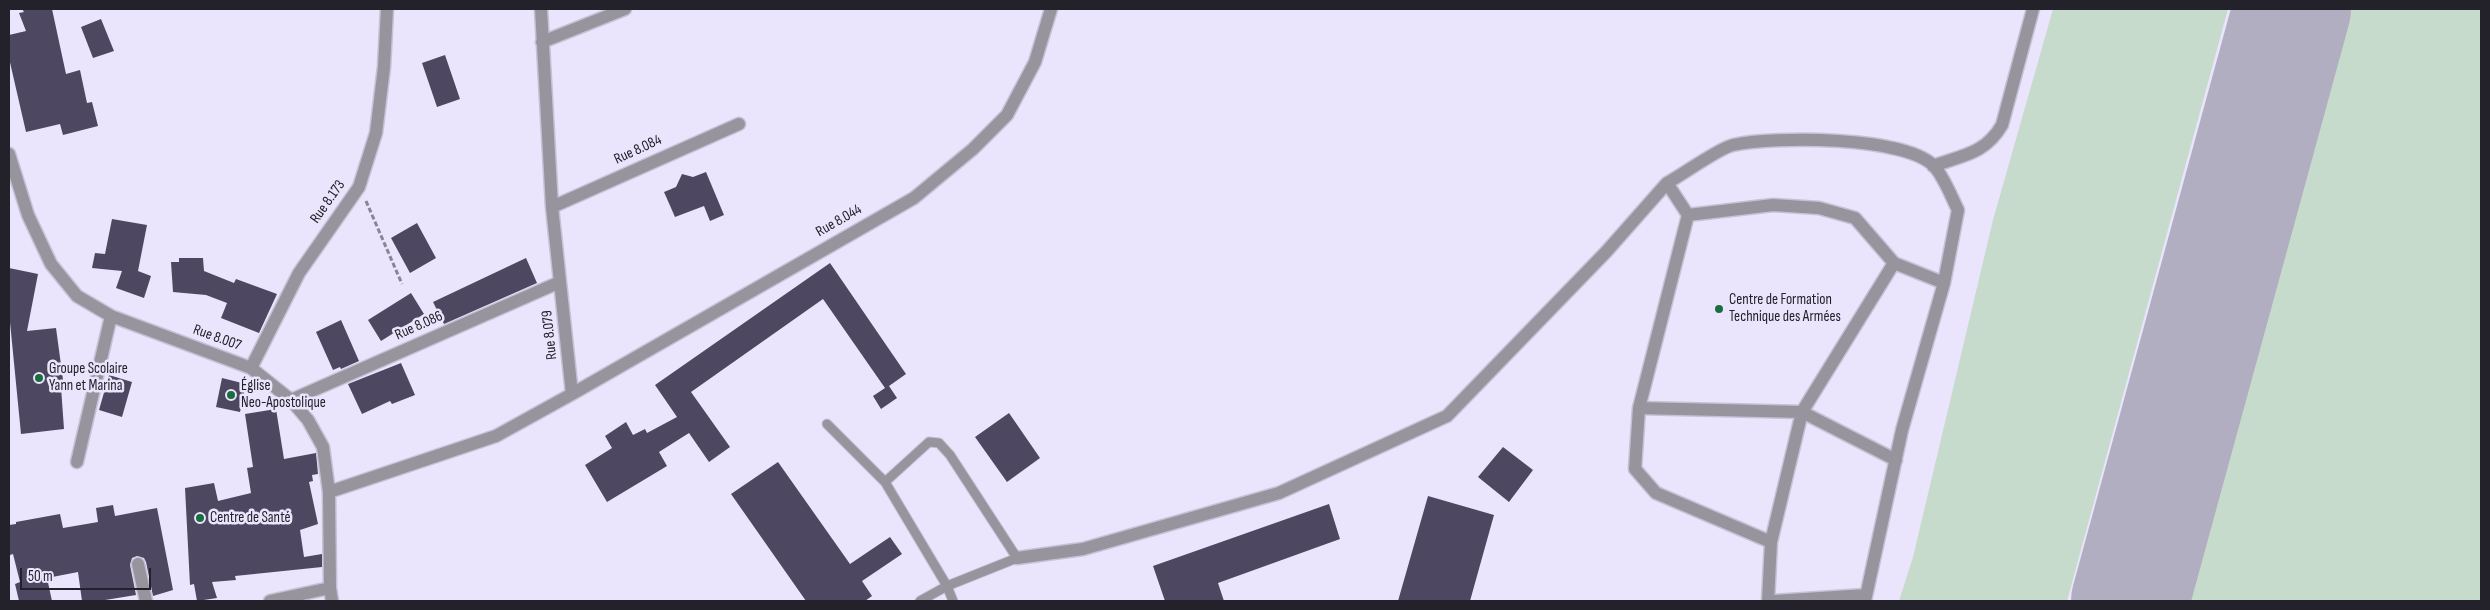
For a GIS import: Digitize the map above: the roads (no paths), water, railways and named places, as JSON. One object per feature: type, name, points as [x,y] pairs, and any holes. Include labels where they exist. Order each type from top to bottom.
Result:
[{"type":"street","name":"Rue 8.173","points":[[251,368],[299,273],[359,187],[376,133],[384,67],[387,9]]},
{"type":"street","name":"Rue 8.079","points":[[541,9],[552,207],[572,394]]},
{"type":"street","points":[[542,42],[625,9]]},
{"type":"street","name":"Rue 8.044","points":[[572,394],[914,198],[973,149],[1007,115],[1035,62],[1051,9]]},
{"type":"street","points":[[1933,166],[1983,149],[1994,139],[2002,125],[2033,9]]},
{"type":"street","name":"Rue 8.084","points":[[552,207],[739,124]]},
{"type":"street","points":[[1017,558],[1083,549],[1279,493],[1448,416],[1606,252],[1667,183],[1732,145],[1789,139],[1851,141],[1909,153],[1933,166],[1958,210],[1944,283],[1896,460],[1866,598],[1774,601]]},
{"type":"street","name":"Rue 8.007","points":[[9,154],[28,214],[50,264],[77,296],[110,316],[251,368],[291,400],[308,420],[323,446],[329,492],[330,588],[332,601]]},
{"type":"street","points":[[1667,183],[1688,215],[1639,408],[1635,469],[1656,493],[1771,542]]},
{"type":"street","points":[[1688,215],[1773,205],[1818,208],[1855,218],[1894,263],[1944,283]]},
{"type":"street","points":[[1768,601],[1771,542],[1802,412],[1894,263]]},
{"type":"street","name":"Rue 8.086","points":[[291,400],[560,282]]},
{"type":"street","points":[[76,462],[110,316]]},
{"type":"street","points":[[329,492],[496,436],[572,394]]},
{"type":"street","points":[[1639,408],[1802,412],[1896,460]]},
{"type":"street","points":[[138,564],[146,601]]},
{"type":"street","points":[[270,601],[330,588]]},
{"type":"lane","points":[[827,424],[885,482],[954,601]]},
{"type":"lane","points":[[885,482],[929,442],[939,443],[950,455],[1017,558],[947,586],[920,601]]},
{"type":"place","name":"Centre de Formation Technique des Armées","points":[[1719,309]]},
{"type":"place","name":"Groupe Scolaire Yann et Marina","points":[[39,378]]},
{"type":"place","name":"Église Neo-Apostolique","points":[[231,395]]},
{"type":"place","name":"Centre de Santé","points":[[200,518]]}]
